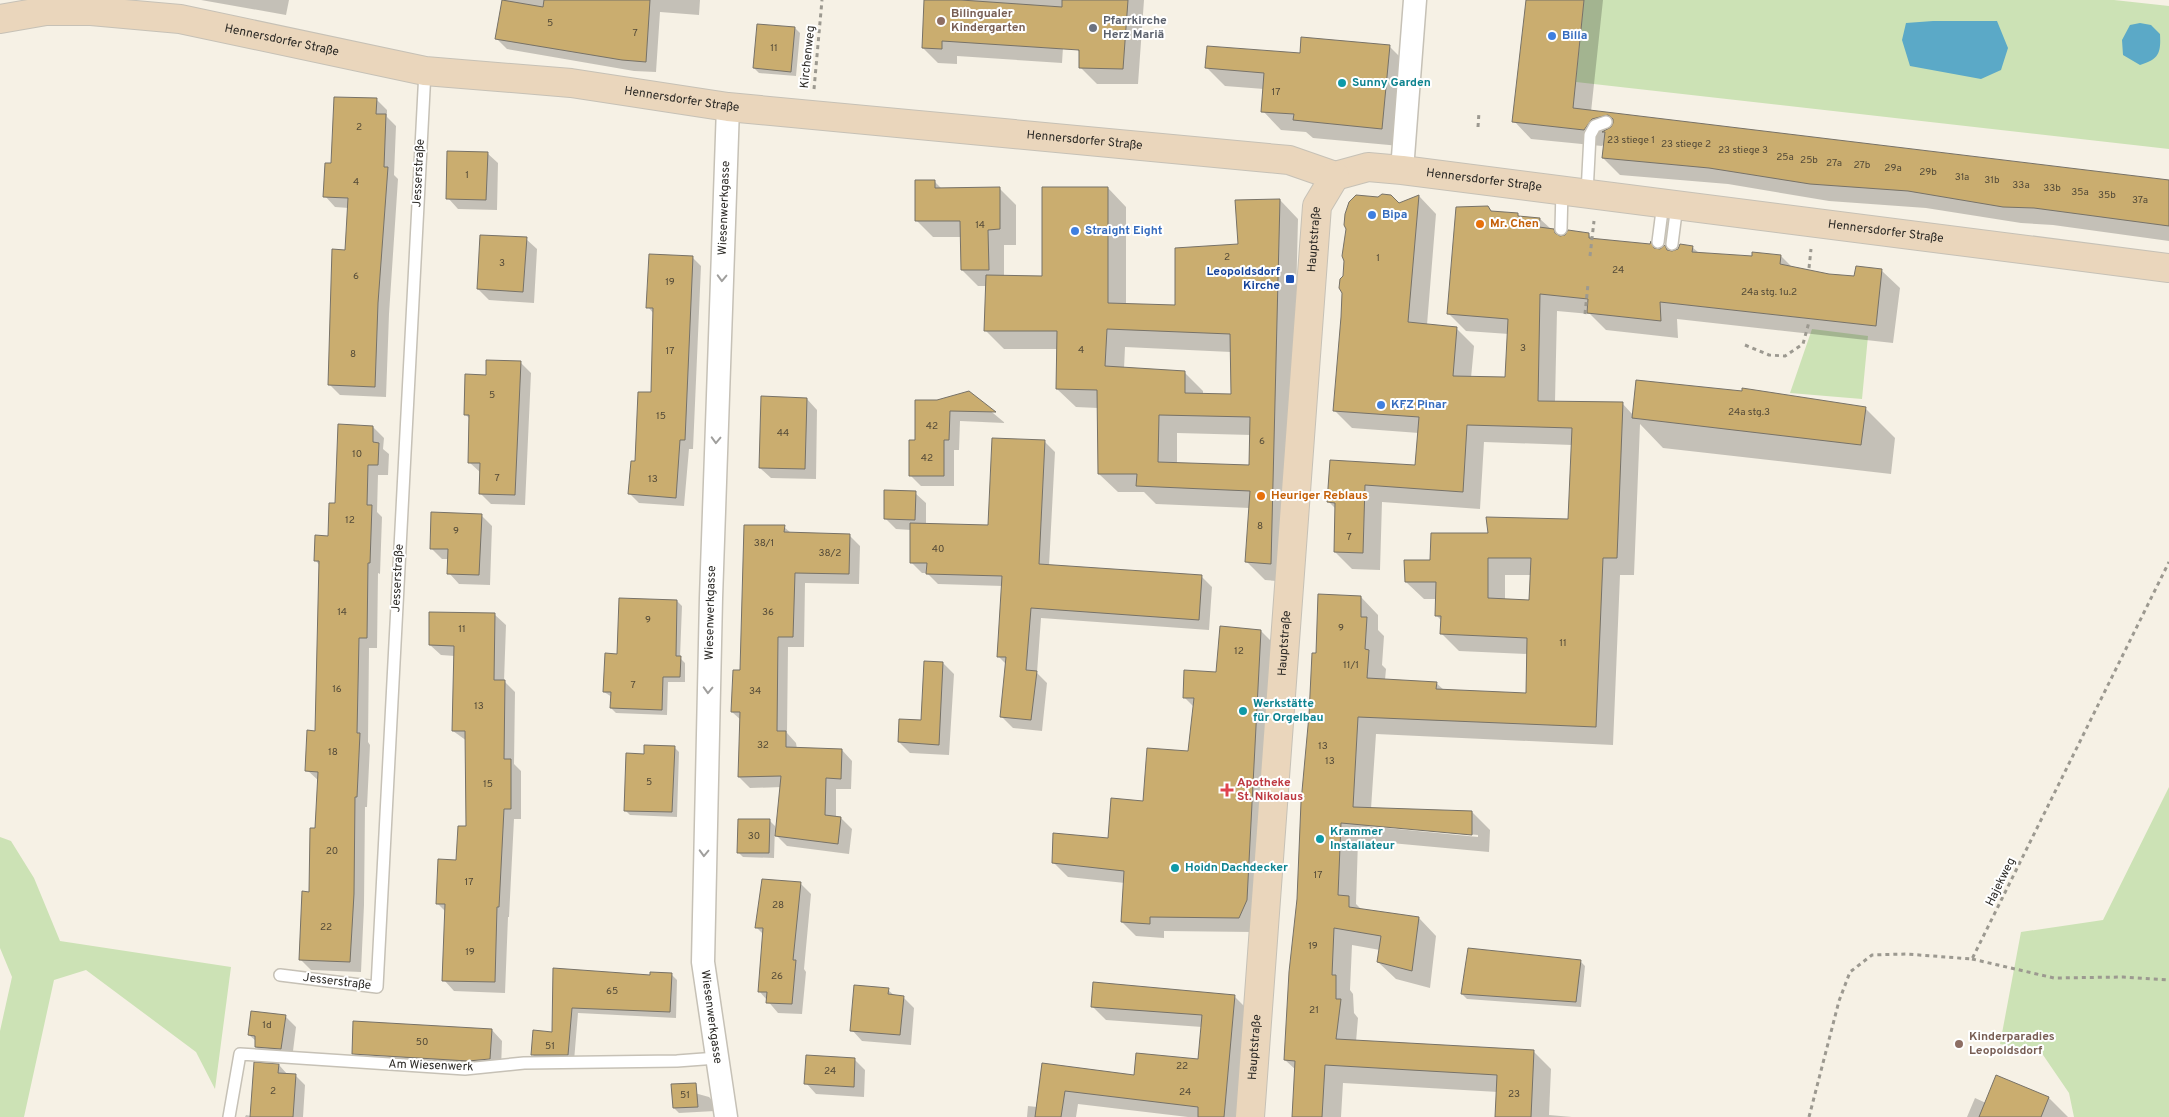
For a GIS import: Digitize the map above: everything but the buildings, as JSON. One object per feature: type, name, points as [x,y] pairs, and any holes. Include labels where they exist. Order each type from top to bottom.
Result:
[{"type":"street","points":[[1402,170],[1415,0]]},
{"type":"street","name":"Hennersdorfer Straße","points":[[0,19],[46,6],[180,19],[424,70],[571,83],[728,107],[1289,160],[1335,176],[1368,167],[1402,170],[2169,268]]},
{"type":"street","name":"Wiesenwerkgasse","points":[[726,1117],[703,962],[703,884],[728,107]]},
{"type":"street","name":"Hauptstraße","points":[[1250,1117],[1317,206],[1335,176]]},
{"type":"lane","name":"Jesserstraße","points":[[280,975],[377,988],[424,70]]},
{"type":"lane","points":[[1560,229],[1575,192],[1590,135],[1595,126],[1606,122]]},
{"type":"lane","points":[[1658,242],[1670,204]]},
{"type":"lane","points":[[1670,204],[1672,244]]},
{"type":"lane","name":"Am Wiesenwerk","points":[[229,1117],[240,1054],[465,1069],[524,1063],[677,1061],[717,1058]]},
{"type":"path","name":"Kirchenweg","points":[[811,115],[822,0]]},
{"type":"path","points":[[1478,127],[1479,112]]},
{"type":"path","points":[[1590,256],[1594,221]]},
{"type":"path","points":[[1809,268],[1811,249]]},
{"type":"path","points":[[1585,314],[1588,284]]},
{"type":"path","points":[[1745,345],[1769,355],[1785,356],[1803,344],[1809,322]]},
{"type":"path","name":"Hajekweg","points":[[1972,960],[2169,562]]},
{"type":"path","points":[[1809,1117],[1839,1001],[1850,972],[1872,955],[1906,954],[1972,960],[2054,978],[2123,977],[2169,980]]},
{"type":"green space","points":[[1584,0],[2114,0],[2169,6],[2169,149],[1576,82]]},
{"type":"green space","points":[[1812,329],[1868,336],[1862,399],[1790,393]]},
{"type":"green space","points":[[2169,787],[2169,1117],[2074,1117],[2069,1093],[2041,1052],[2000,1044],[2021,932],[2103,920]]},
{"type":"green space","points":[[0,837],[11,841],[34,878],[60,941],[231,967],[215,1089],[196,1052],[86,970],[54,980],[24,1117],[0,1117],[0,1031],[12,977],[0,948]]},
{"type":"water","points":[[1997,21],[2008,48],[2001,70],[1981,79],[1910,66],[1902,40],[1906,23]]},
{"type":"water","points":[[2140,23],[2151,25],[2160,34],[2160,41],[2159,51],[2155,58],[2140,65],[2123,55],[2122,40],[2130,25]]},
{"type":"place","name":"Bilingualer Kindergarten","points":[[941,21]]},
{"type":"place","name":"Pfarrkirche Herz Mariä","points":[[1093,28]]},
{"type":"place","name":"Billa","points":[[1552,36]]},
{"type":"place","name":"Sunny Garden","points":[[1342,83]]},
{"type":"place","name":"Bipa","points":[[1372,215]]},
{"type":"place","name":"Mr. Chen","points":[[1480,224]]},
{"type":"place","name":"Straight Eight","points":[[1075,231]]},
{"type":"place","name":"Leopoldsdorf Kirche","points":[[1290,279]]},
{"type":"place","name":"KFZ Pinar","points":[[1381,405]]},
{"type":"place","name":"Heuriger Reblaus","points":[[1261,496]]},
{"type":"place","name":"Werkstätte für Orgelbau","points":[[1243,711]]},
{"type":"place","name":"Apotheke St. Nikolaus","points":[[1227,790]]},
{"type":"place","name":"Krammer Installateur","points":[[1320,839]]},
{"type":"place","name":"Hoidn Dachdecker","points":[[1175,868]]},
{"type":"place","name":"Kinderparadies Leopoldsdorf","points":[[1959,1044]]}]
